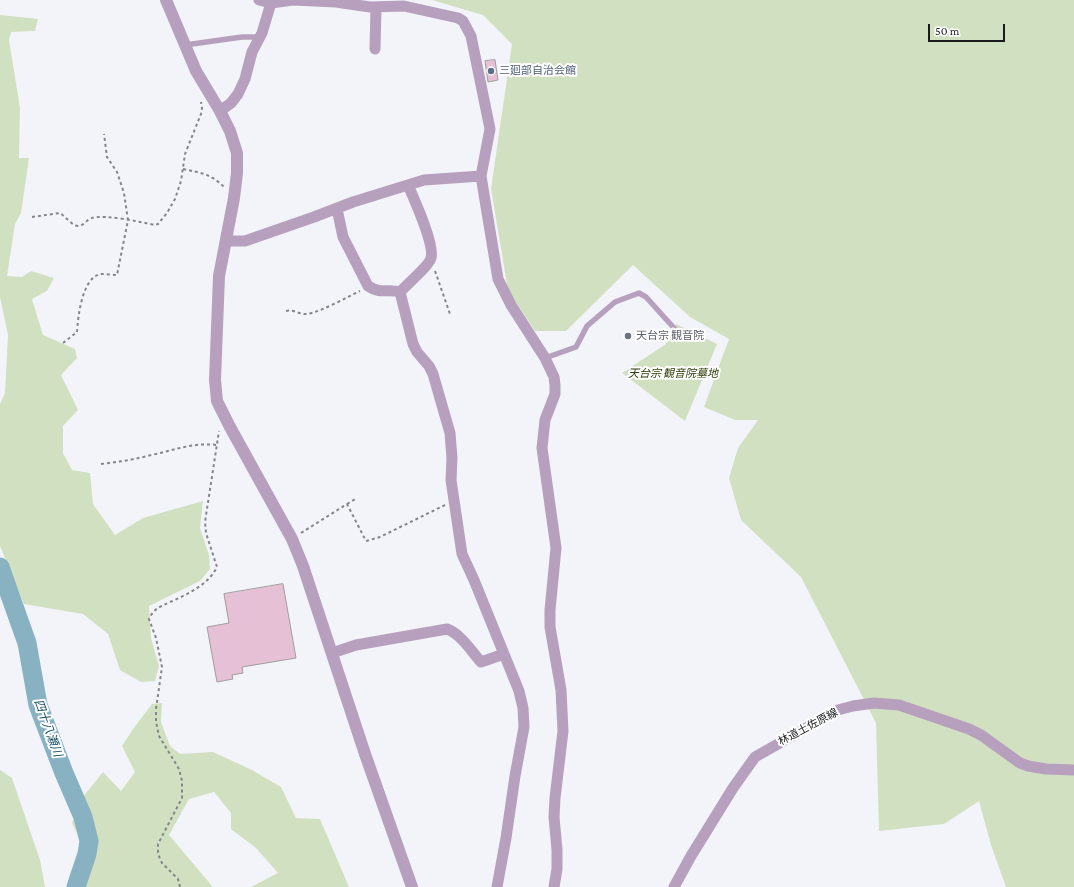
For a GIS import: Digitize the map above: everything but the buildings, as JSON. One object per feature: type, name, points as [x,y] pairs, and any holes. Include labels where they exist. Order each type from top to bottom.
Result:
[{"type":"street","points":[[166,0],[196,71],[220,111],[230,132],[237,153],[237,173],[234,198],[219,276],[215,380],[217,401],[221,412],[292,539],[303,566],[365,754],[412,887]]},
{"type":"street","points":[[259,0],[271,3],[293,0],[322,1],[376,7],[403,3],[458,18],[463,21],[471,36],[490,129],[481,176],[498,279],[511,305],[545,358],[554,377],[555,385],[555,394],[544,420],[542,448],[556,548],[550,610],[550,627],[561,690],[563,731],[555,798],[554,817],[557,869],[554,887]]},
{"type":"street","points":[[220,111],[231,103],[238,94],[245,79],[252,52],[260,37],[271,3]]},
{"type":"street","points":[[375,49],[376,7]]},
{"type":"street","points":[[226,241],[245,241],[354,202],[424,180],[481,176]]},
{"type":"street","points":[[400,292],[431,259],[432,252],[429,240],[408,185]]},
{"type":"street","points":[[337,209],[343,238],[368,286],[375,291],[396,290],[400,292]]},
{"type":"street","points":[[400,292],[412,344],[429,366],[433,374],[450,434],[452,458],[451,480],[462,554],[519,691],[523,708],[524,727],[497,887]]},
{"type":"street","points":[[332,653],[370,642],[447,629],[457,635],[481,662],[504,654]]},
{"type":"street","name":"林道土佐原線","points":[[674,887],[729,794],[755,756],[838,710],[848,707],[874,702],[899,705],[969,729],[981,735],[1024,765],[1036,768],[1074,770]]},
{"type":"lane","points":[[185,46],[242,37],[260,37]]},
{"type":"lane","points":[[545,358],[576,347],[587,326],[615,302],[639,294],[646,297],[674,328]]},
{"type":"path","points":[[32,217],[60,213],[73,224],[78,226],[92,218],[112,218],[154,225],[158,224],[167,213],[175,199],[181,181],[185,154],[201,114],[201,101]]},
{"type":"path","points":[[63,343],[77,332],[83,294],[91,281],[101,274],[117,275],[128,220],[124,193],[117,172],[106,157],[104,134]]},
{"type":"path","points":[[182,169],[204,173],[217,179],[234,198]]},
{"type":"path","points":[[431,259],[450,314]]},
{"type":"path","points":[[286,311],[294,310],[306,314],[315,312],[364,290],[368,286]]},
{"type":"path","points":[[180,887],[178,879],[162,864],[158,854],[158,844],[182,798],[182,781],[179,769],[159,736],[156,722],[156,709],[162,667],[156,638],[149,619],[153,611],[176,600],[207,581],[217,567],[206,533],[205,522],[221,412]]},
{"type":"path","points":[[102,464],[148,456],[190,445],[217,445]]},
{"type":"path","points":[[292,539],[356,498]]},
{"type":"path","points":[[347,504],[366,541],[380,537],[453,500]]},
{"type":"green space","points":[[432,0],[1074,0],[1074,887],[1006,887],[991,845],[979,801],[944,824],[879,831],[876,723],[801,577],[741,520],[729,478],[738,448],[758,420],[735,420],[704,407],[729,339],[690,317],[633,265],[566,331],[535,331],[508,290],[491,189],[512,44],[483,15]]},
{"type":"green space","points":[[0,15],[38,19],[35,31],[11,32],[9,40],[20,108],[19,158],[29,158],[21,213],[15,224],[7,276],[22,277],[31,271],[54,278],[47,291],[32,299],[43,335],[75,349],[77,358],[61,375],[78,410],[63,426],[63,453],[72,470],[90,473],[93,504],[115,535],[143,518],[203,501],[200,528],[209,555],[210,569],[200,581],[149,606],[151,638],[159,666],[155,681],[141,682],[120,670],[108,634],[83,614],[24,604],[0,546],[0,404],[5,393],[8,335],[0,297]]},
{"type":"green space","name":"天台宗 観音院墓地","points":[[676,324],[717,344],[685,421],[622,373],[666,344]]},
{"type":"green space","points":[[162,703],[161,722],[170,746],[180,754],[213,752],[252,770],[281,787],[296,818],[320,819],[349,887],[251,887],[278,873],[256,848],[231,829],[231,813],[214,792],[189,799],[169,835],[213,887],[71,887],[69,884],[71,870],[90,860],[94,850],[79,838],[72,823],[82,798],[103,772],[121,791],[135,772],[122,746],[152,704]]},
{"type":"green space","points":[[0,770],[12,778],[40,860],[45,887],[0,887]]},
{"type":"waterway","name":"四十八瀬川","points":[[0,567],[27,643],[38,705],[64,773],[83,817],[89,841],[87,854],[76,887]]},
{"type":"place","name":"三廻部自治会館","points":[[491,71]]},
{"type":"place","name":"天台宗 観音院","points":[[628,336]]}]
